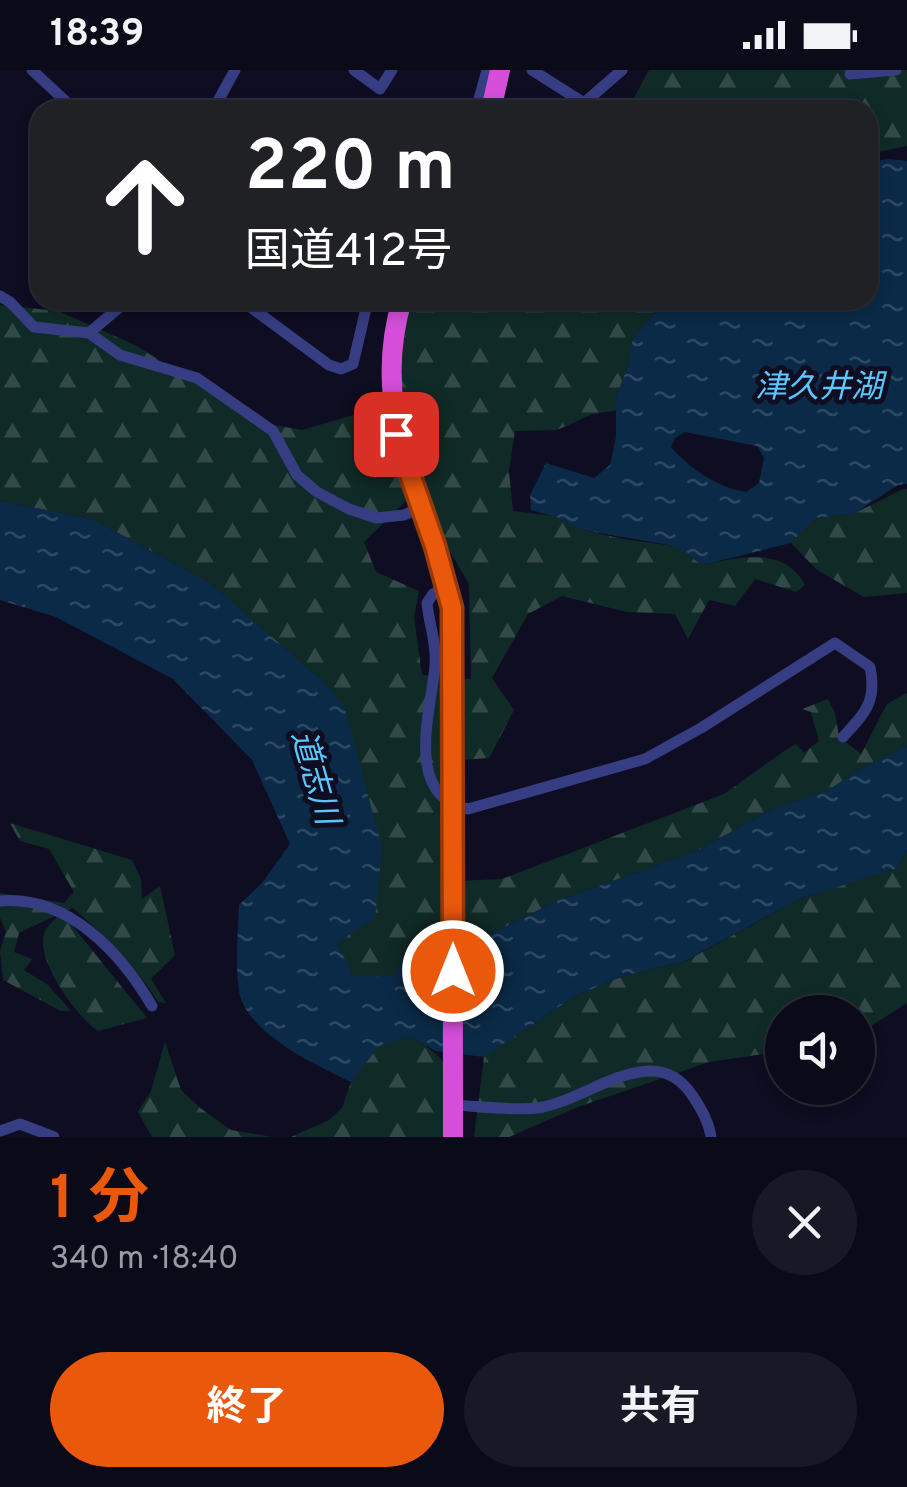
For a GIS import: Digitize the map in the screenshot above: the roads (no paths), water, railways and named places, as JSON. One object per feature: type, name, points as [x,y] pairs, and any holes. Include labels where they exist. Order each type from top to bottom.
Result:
[{"type":"highway","points":[[493,100],[500,70]]},
{"type":"highway","points":[[400,310],[390,356],[396,434],[447,586],[452,614],[451,1117]]},
{"type":"street","points":[[32,70],[65,100]]},
{"type":"street","points":[[218,100],[235,70]]},
{"type":"street","points":[[354,70],[380,89],[392,70]]},
{"type":"street","points":[[479,100],[488,70]]},
{"type":"street","points":[[532,70],[579,100]]},
{"type":"street","points":[[587,100],[622,70]]},
{"type":"street","points":[[850,74],[896,70]]},
{"type":"street","points":[[0,296],[34,327],[89,333],[120,355],[197,378],[273,430],[296,475],[349,509],[376,518],[404,515],[421,508]]},
{"type":"street","points":[[89,333],[116,310]]},
{"type":"street","points":[[255,310],[341,370],[353,364],[366,310]]},
{"type":"street","points":[[447,586],[427,603],[435,636],[436,667],[426,730],[429,775],[439,796],[452,806],[468,809],[645,759],[835,643],[870,666],[873,682],[871,704],[844,737]]},
{"type":"street","points":[[0,901],[27,901],[47,907],[98,937],[128,968],[152,1006]]},
{"type":"street","points":[[451,1117],[542,1107],[633,1074],[663,1070],[677,1077],[692,1094],[712,1137]]},
{"type":"street","points":[[0,1130],[20,1124],[54,1137]]},
{"type":"water","name":"津久井湖","points":[[878,161],[907,161],[907,484],[898,485],[855,513],[816,518],[791,543],[703,565],[674,546],[583,530],[531,510],[530,495],[546,463],[594,478],[610,465],[616,437],[616,398],[633,338],[655,313],[878,310]],"holes":[[[685,432],[757,446],[764,458],[759,483],[746,492],[705,476],[671,447],[675,438]]]},
{"type":"water","name":"道志川","points":[[0,501],[92,519],[210,583],[325,683],[344,706],[382,847],[375,918],[337,943],[353,976],[395,976],[403,957],[495,932],[559,900],[695,852],[774,808],[829,790],[858,770],[907,746],[907,850],[897,868],[799,899],[685,961],[623,976],[575,996],[484,1057],[436,1051],[410,1037],[379,1046],[351,1082],[268,1034],[244,1006],[239,991],[239,905],[262,883],[290,844],[252,760],[173,679],[56,617],[0,600]]}]
